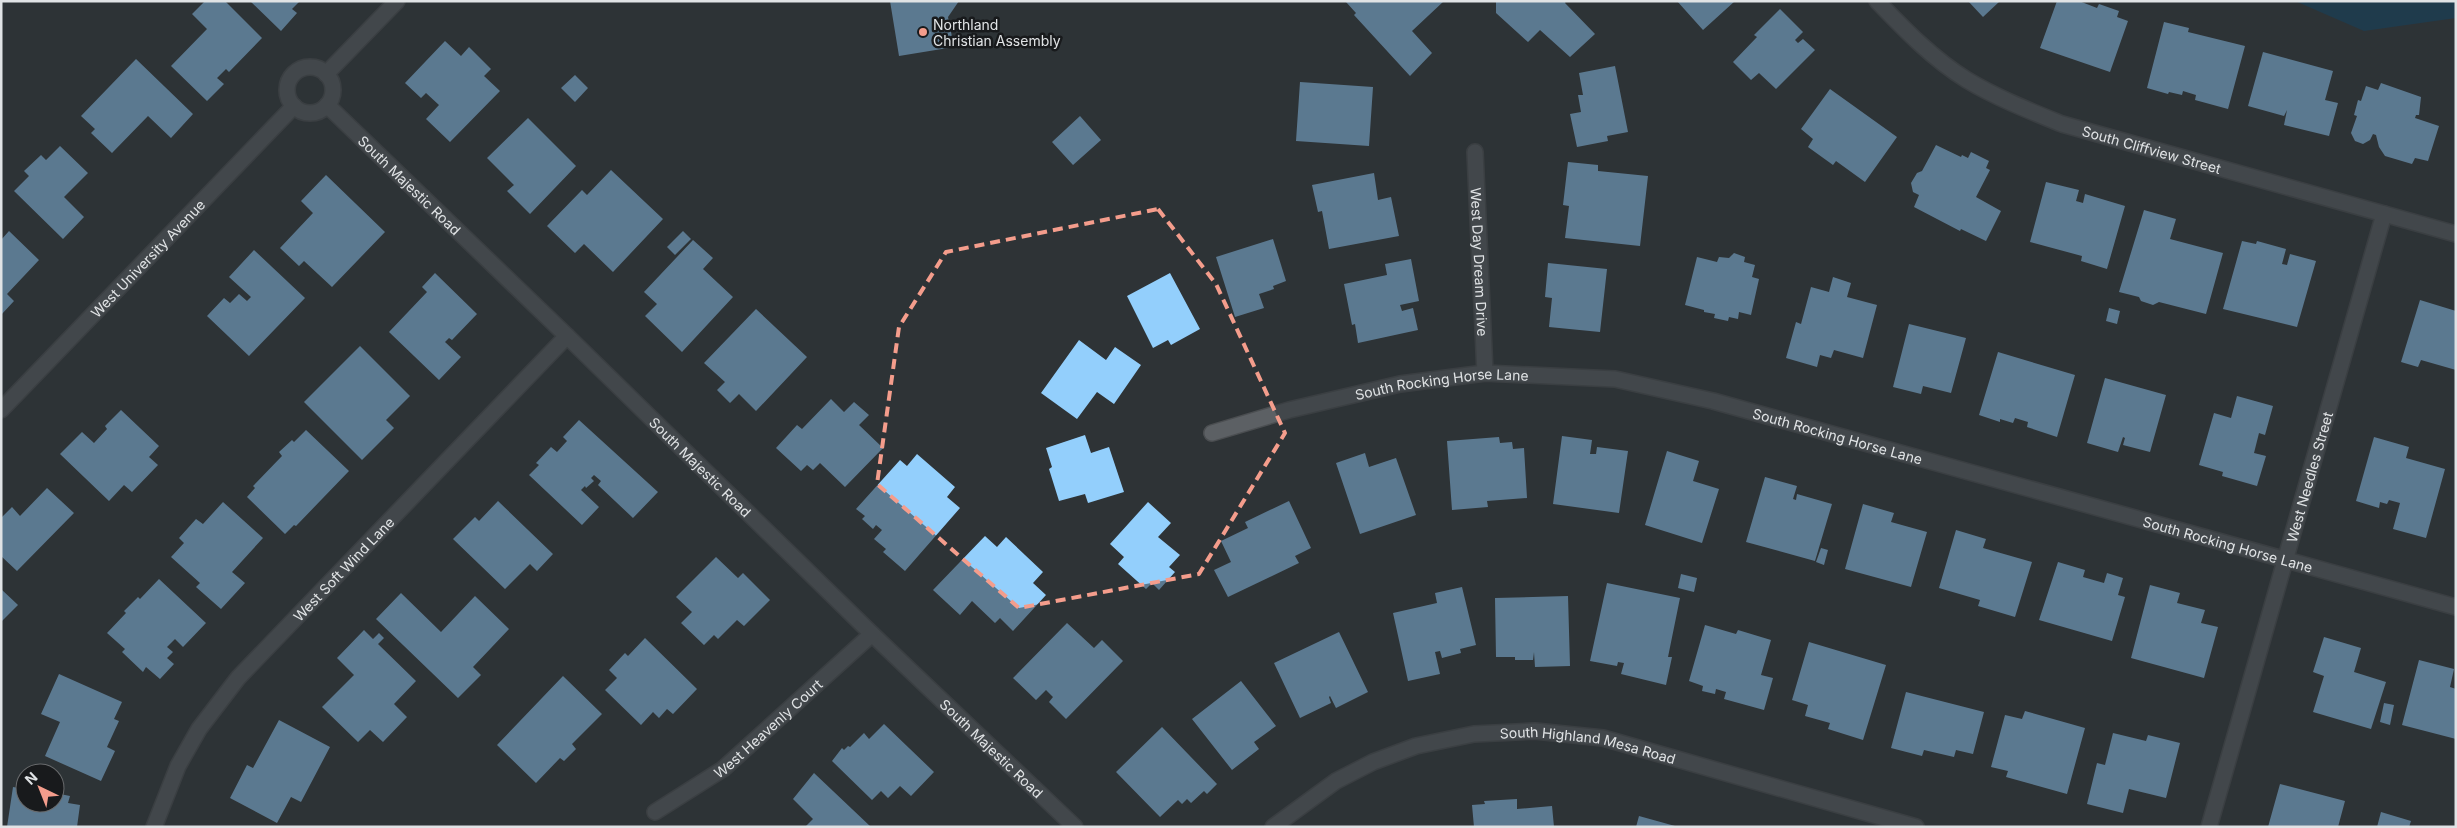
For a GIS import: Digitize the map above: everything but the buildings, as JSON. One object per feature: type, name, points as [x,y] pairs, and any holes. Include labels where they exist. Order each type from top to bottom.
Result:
[{"type":"street","points":[[326,74],[397,1]]},
{"type":"street","name":"South Cliffview Street","points":[[1877,1],[1925,49],[1967,80],[2009,102],[2053,121],[2456,234]]},
{"type":"street","points":[[310,67],[326,74],[333,89],[326,105],[311,112],[300,110],[294,106],[288,97],[287,91],[294,74],[303,68],[310,67]]},
{"type":"street","name":"South Majestic Road","points":[[326,105],[1074,827]]},
{"type":"street","name":"West University Avenue","points":[[1,410],[294,106]]},
{"type":"street","name":"West Day Dream Drive","points":[[1475,152],[1485,373]]},
{"type":"street","name":"West Needles Street","points":[[2209,827],[2384,214]]},
{"type":"street","name":"West Soft Wind Lane","points":[[154,827],[178,766],[200,729],[238,678],[567,336]]},
{"type":"street","name":"South Rocking Horse Lane","points":[[1212,433],[1289,410],[1400,384],[1485,373],[1615,379],[1713,401],[2285,558],[2456,607]]},
{"type":"street","name":"West Heavenly Court","points":[[655,812],[723,770],[872,634]]},
{"type":"street","name":"South Highland Mesa Road","points":[[1273,827],[1336,781],[1374,762],[1416,746],[1474,734],[1535,732],[1603,738],[1916,827]]},
{"type":"highlighted area","points":[[1158,209],[1216,284],[1285,433],[1199,574],[1019,608],[877,484],[899,327],[946,252]]},
{"type":"shaded area","points":[[2295,1],[2456,1],[2456,18],[2364,31]]},
{"type":"place","name":"Northland Christian Assembly","points":[[923,32]]}]
